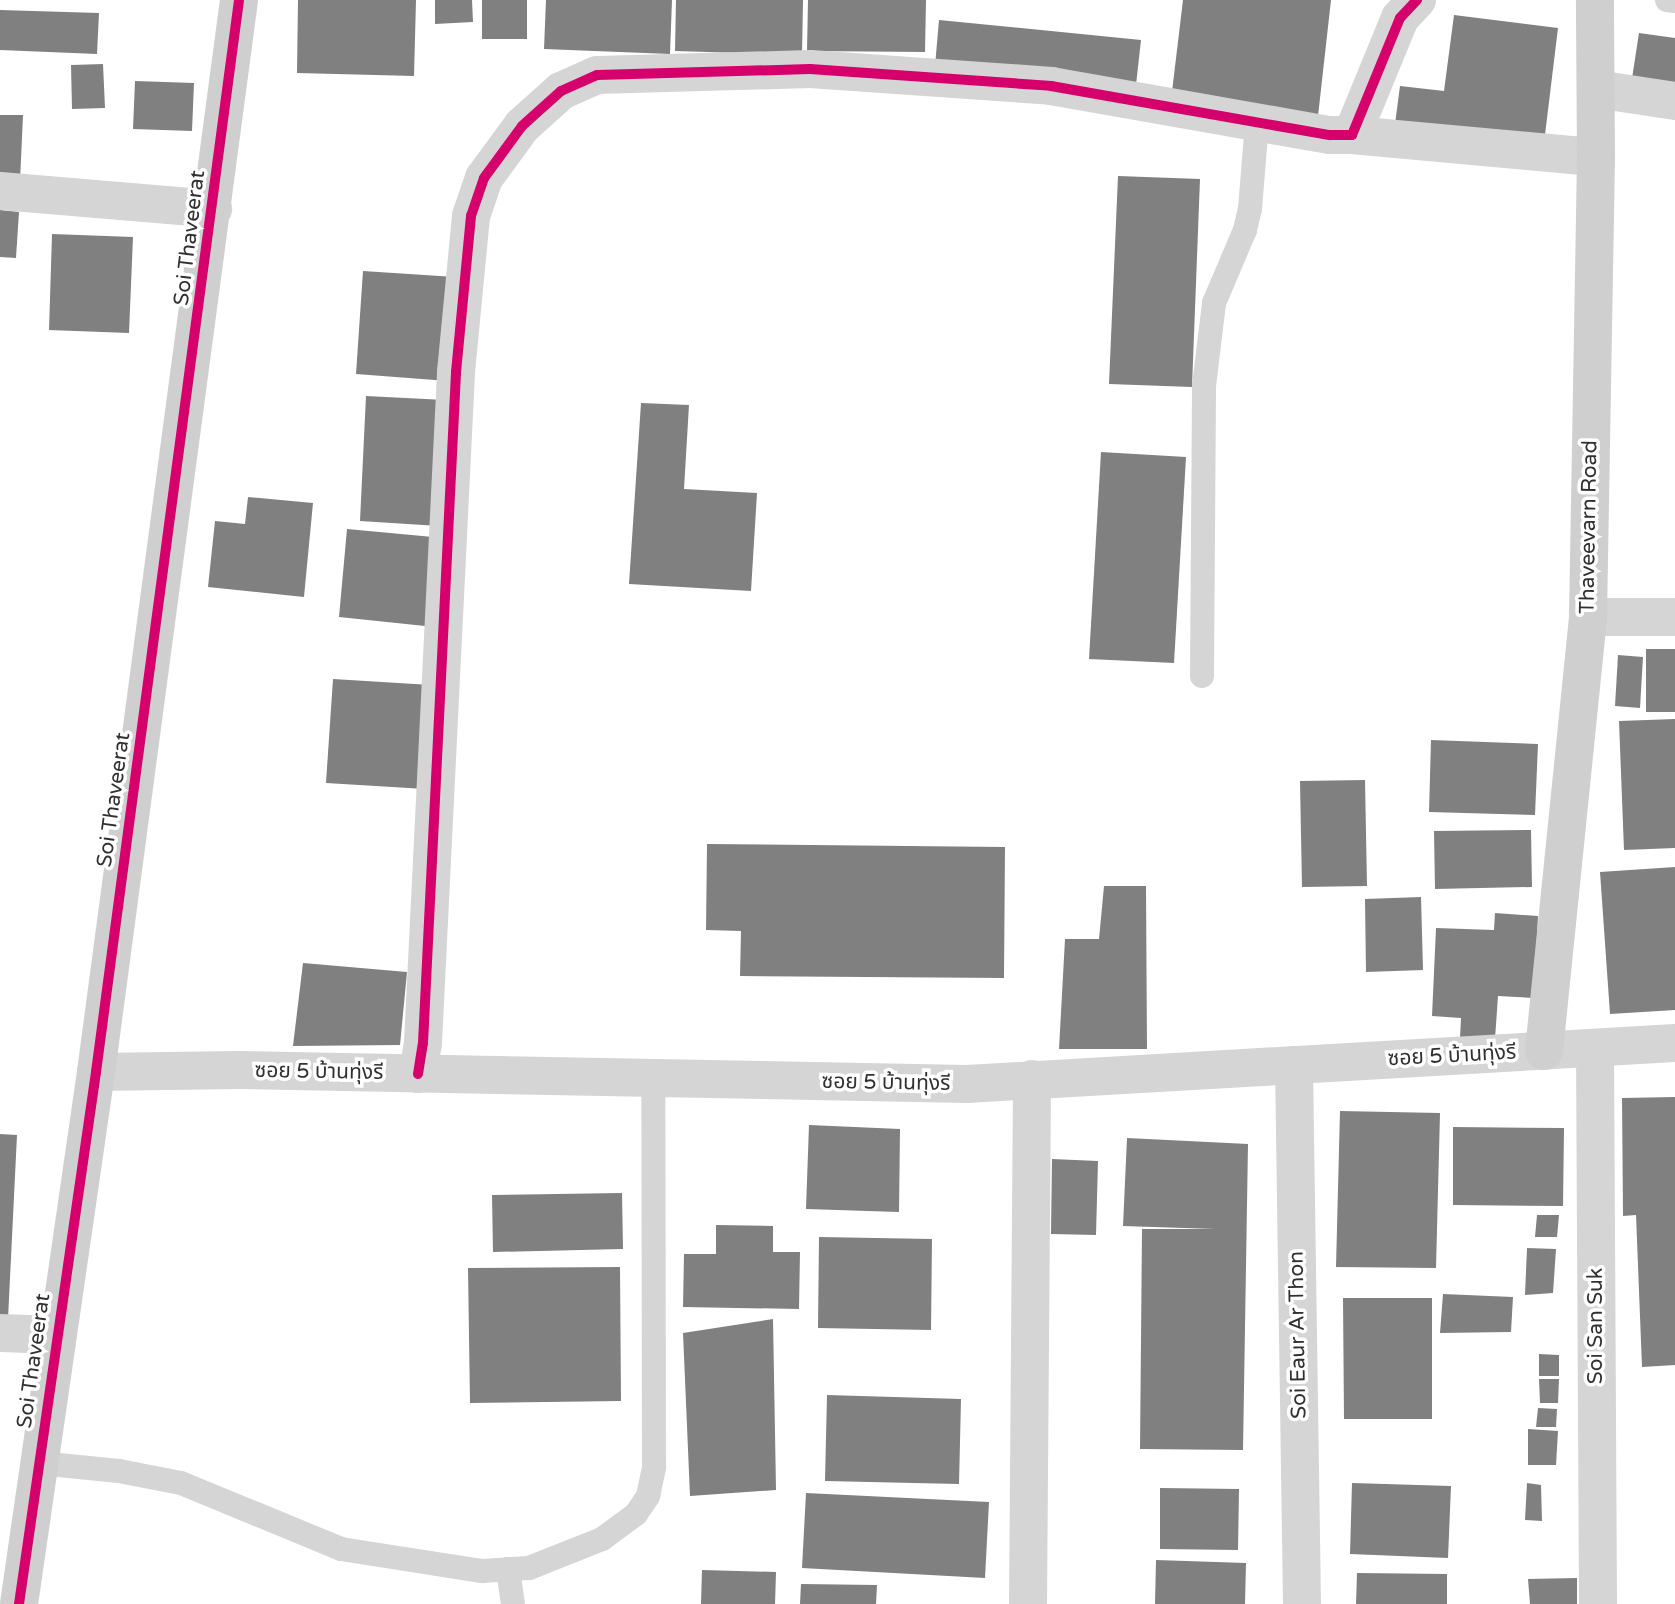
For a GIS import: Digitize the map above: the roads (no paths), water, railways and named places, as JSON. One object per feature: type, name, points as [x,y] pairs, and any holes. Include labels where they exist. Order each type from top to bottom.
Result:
[{"type":"street","name":"Soi Thaveerat","points":[[19,1604],[96,1072],[239,0]]},
{"type":"street","points":[[1352,135],[1400,18],[1417,0]]},
{"type":"street","name":"Thaveevarn Road","points":[[1544,1051],[1588,617],[1596,157],[1595,0]]},
{"type":"street","points":[[418,1073],[423,1042],[456,372],[471,216],[484,178],[522,126],[561,91],[597,75],[810,69],[1051,86],[1330,135],[1596,157]]},
{"type":"street","points":[[1596,89],[1675,101]]},
{"type":"street","points":[[0,191],[213,209]]},
{"type":"street","points":[[1588,617],[1675,617]]},
{"type":"street","name":"ซอย 5 บ้านทุ่งรี","points":[[96,1072],[238,1070],[967,1084],[1675,1044]]},
{"type":"street","name":"Soi San Suk","points":[[1595,1048],[1598,1604]]},
{"type":"street","name":"Soi Eaur Ar Thon","points":[[1294,1065],[1302,1604]]},
{"type":"street","points":[[1028,1604],[1032,1079]]},
{"type":"street","points":[[0,1333],[57,1335]]},
{"type":"lane","points":[[1667,0],[1675,1]]},
{"type":"lane","points":[[1202,676],[1204,386],[1214,303],[1245,230],[1250,209],[1257,122]]},
{"type":"lane","points":[[39,1463],[119,1471],[181,1483],[341,1549],[482,1571],[529,1568],[602,1539],[636,1514],[649,1496],[654,1467],[653,1078]]},
{"type":"lane","points":[[508,1569],[513,1604]]}]
